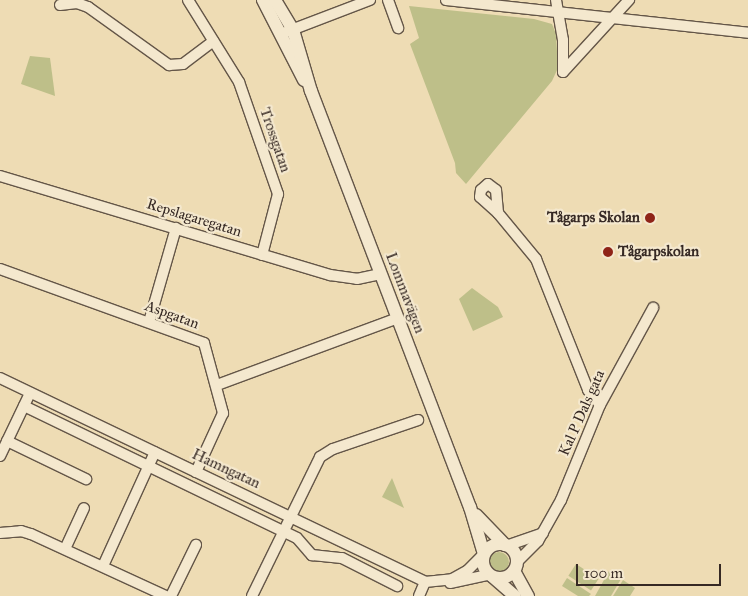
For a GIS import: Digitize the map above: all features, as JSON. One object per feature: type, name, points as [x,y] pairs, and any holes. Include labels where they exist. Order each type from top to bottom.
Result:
[{"type":"street","name":"Trossgatan","points":[[188,0],[239,82],[278,194],[262,254]]},
{"type":"street","name":"Lommavägen","points":[[263,0],[288,32]]},
{"type":"street","name":"Lommavägen","points":[[275,0],[470,507],[484,555],[483,565],[491,576]]},
{"type":"street","points":[[288,32],[370,0]]},
{"type":"street","points":[[388,0],[398,28]]},
{"type":"street","points":[[446,0],[748,33]]},
{"type":"street","points":[[556,0],[563,40],[564,72],[609,19],[629,0]]},
{"type":"street","points":[[60,5],[77,3],[88,7],[168,65],[184,64],[213,41]]},
{"type":"street","name":"Repslagaregatan","points":[[0,176],[343,278],[357,279],[380,274]]},
{"type":"street","points":[[498,213],[536,259],[588,390],[600,406]]},
{"type":"street","points":[[148,322],[176,228]]},
{"type":"street","name":"Aspgatan","points":[[0,269],[204,343],[217,384],[222,413],[196,472]]},
{"type":"street","name":"Kal P Dals gata","points":[[516,566],[544,532],[561,500],[600,406],[653,308]]},
{"type":"street","points":[[217,384],[398,318]]},
{"type":"street","name":"Hamngatan","points":[[0,378],[424,582],[458,582],[491,576]]},
{"type":"street","points":[[30,393],[3,447],[86,480]]},
{"type":"street","points":[[24,406],[284,531],[297,538],[312,555],[342,558],[397,586]]},
{"type":"street","points":[[252,596],[312,470],[326,452],[418,420]]},
{"type":"street","points":[[104,566],[155,452]]},
{"type":"street","name":"Lommavägen","points":[[470,507],[490,533],[515,553],[516,566],[528,596]]},
{"type":"street","points":[[65,549],[84,508]]},
{"type":"street","points":[[0,532],[21,531],[104,566],[166,596]]},
{"type":"street","points":[[484,555],[494,545],[505,545],[544,532]]},
{"type":"street","points":[[171,596],[196,545]]},
{"type":"street","name":"Hamngatan","points":[[440,582],[468,570],[484,555]]},
{"type":"street","points":[[491,576],[505,578],[516,566]]},
{"type":"street","points":[[491,576],[515,596]]},
{"type":"street","points":[[419,596],[424,582]]},
{"type":"green space","points":[[409,6],[534,19],[552,24],[556,34],[558,68],[552,81],[466,184],[456,173],[455,163],[410,44],[419,38]]},
{"type":"green space","points":[[30,56],[50,58],[55,96],[21,84]]},
{"type":"green space","points":[[472,288],[498,307],[503,317],[473,331],[459,299]]},
{"type":"green space","points":[[392,478],[404,508],[382,497]]},
{"type":"green space","points":[[499,552],[506,555],[509,562],[506,569],[499,572],[492,569],[489,562],[492,555]]},
{"type":"green space","points":[[576,564],[599,579],[591,590],[568,576]]},
{"type":"green space","points":[[609,571],[621,579],[611,596],[595,596]]},
{"type":"green space","points":[[567,578],[591,594],[589,596],[578,596],[562,586]]},
{"type":"green space","points":[[623,580],[635,588],[630,596],[613,596]]},
{"type":"place","name":"Tågarps Skolan","points":[[650,218]]},
{"type":"place","name":"Tågarpskolan","points":[[608,252]]}]
